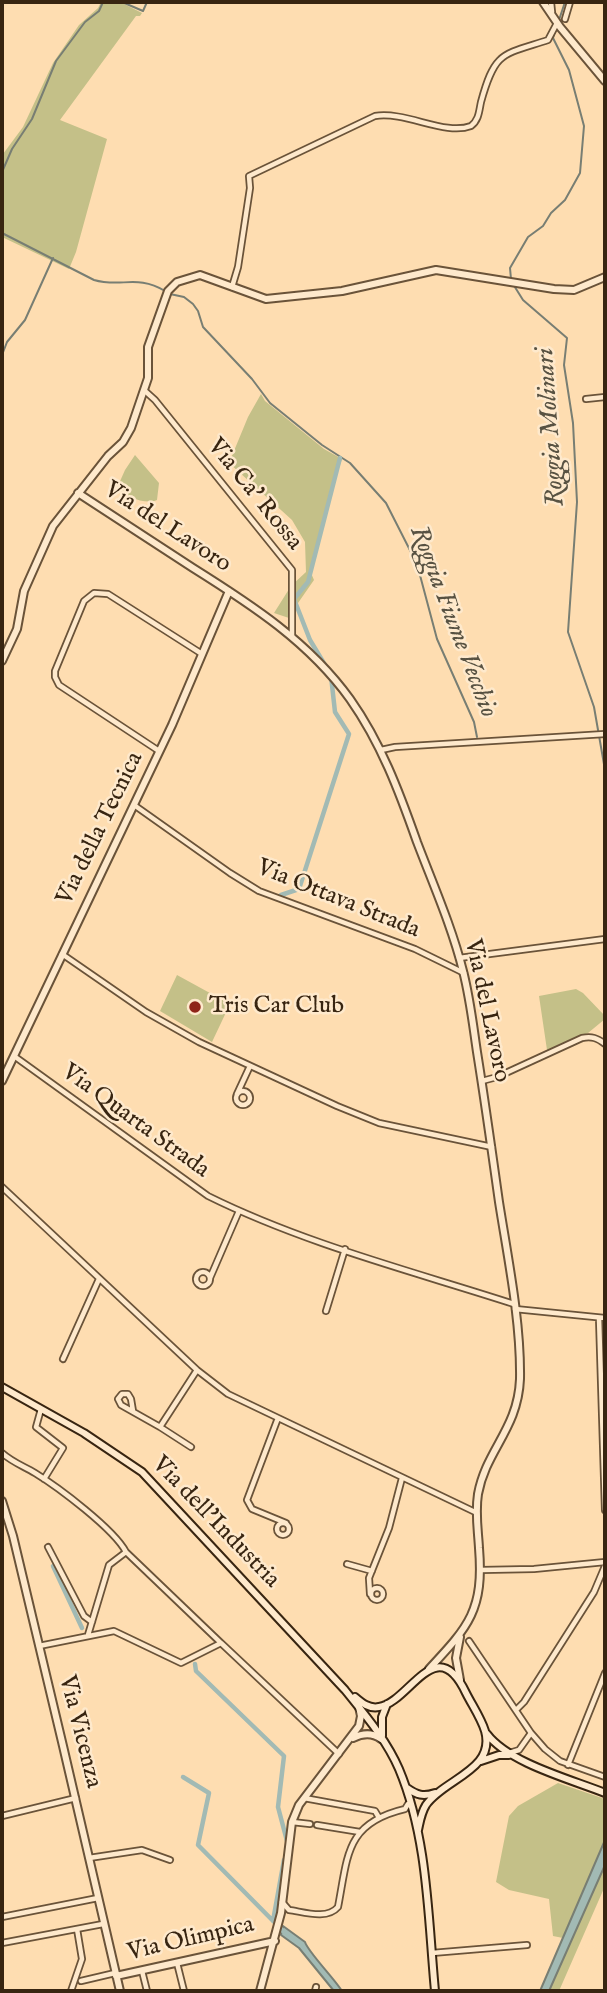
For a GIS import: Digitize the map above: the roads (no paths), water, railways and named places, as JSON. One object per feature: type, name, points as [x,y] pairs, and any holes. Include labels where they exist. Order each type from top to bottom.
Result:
[{"type":"street","points":[[543,2],[605,81]]},
{"type":"street","points":[[232,286],[238,267],[250,188],[249,176],[375,116],[392,114],[455,128],[471,126],[477,119],[488,79],[497,61],[514,50],[548,40],[557,23],[551,2]]},
{"type":"street","points":[[565,19],[569,2]]},
{"type":"street","points":[[2,661],[17,629],[21,601],[32,570],[53,526],[108,456],[124,442],[145,391],[148,378],[148,347],[168,291],[177,282],[200,275],[266,299],[342,290],[436,270],[574,290],[605,277]]},
{"type":"street","name":"Via Ca' Rossa","points":[[145,391],[292,570],[292,637]]},
{"type":"street","points":[[586,399],[605,397]]},
{"type":"street","name":"Via del Lavoro","points":[[78,493],[257,609],[329,672],[381,750],[393,775],[464,972],[514,1306],[520,1379],[517,1406],[509,1429],[485,1471],[475,1513],[481,1570],[478,1598],[460,1637],[429,1669]]},
{"type":"street","name":"Via della Tecnica","points":[[2,1080],[134,805],[229,591]]},
{"type":"street","points":[[159,751],[64,691],[59,685],[55,671],[84,601],[94,593],[108,594],[202,654]]},
{"type":"street","points":[[381,750],[605,734]]},
{"type":"street","name":"Via Ottava Strada","points":[[134,805],[259,891],[415,949],[464,972]]},
{"type":"street","points":[[459,958],[605,939]]},
{"type":"street","points":[[62,954],[146,1012],[199,1042],[250,1066],[379,1123],[492,1147]]},
{"type":"street","points":[[482,1081],[497,1077],[582,1038],[597,1038],[605,1044]]},
{"type":"street","name":"Via Quarta Strada","points":[[13,1056],[208,1196],[239,1211],[283,1229],[514,1306],[602,1318]]},
{"type":"street","points":[[243,1083],[250,1100],[243,1105],[236,1101],[237,1094],[250,1066]]},
{"type":"street","points":[[237,1094],[244,1091],[248,1093]]},
{"type":"street","points":[[2,1187],[197,1370],[228,1394],[475,1513]]},
{"type":"street","points":[[217,1266],[196,1276],[198,1283],[206,1285],[217,1266],[239,1211]]},
{"type":"street","points":[[326,1311],[345,1249]]},
{"type":"street","points":[[204,1272],[210,1278]]},
{"type":"street","points":[[63,1359],[99,1279]]},
{"type":"street","points":[[602,1318],[605,1510]]},
{"type":"street","points":[[160,1427],[197,1370]]},
{"type":"street","name":"Via dell'Industria","points":[[2,1387],[84,1433],[142,1472],[359,1707],[400,1771],[418,1831],[435,1991]]},
{"type":"street","points":[[41,1409],[36,1427],[63,1448],[44,1479]]},
{"type":"street","points":[[133,1411],[191,1447]]},
{"type":"street","points":[[270,1517],[281,1535],[287,1534],[289,1528],[286,1523],[252,1509],[247,1500],[278,1418]]},
{"type":"street","points":[[2,1452],[87,1511],[120,1541],[126,1552],[339,1754]]},
{"type":"street","points":[[369,1578],[380,1588],[383,1595],[379,1600],[373,1600],[370,1594],[369,1578],[389,1528],[402,1477]]},
{"type":"street","name":"Via Vicenza","points":[[2,1501],[13,1536],[120,1991]]},
{"type":"street","points":[[276,1530],[279,1523],[286,1523]]},
{"type":"street","points":[[48,1547],[84,1616],[92,1622]]},
{"type":"street","points":[[88,1635],[109,1565],[126,1552]]},
{"type":"street","points":[[347,1564],[372,1570]]},
{"type":"street","points":[[481,1570],[605,1564],[594,1592],[524,1702],[516,1710]]},
{"type":"street","points":[[370,1594],[374,1588],[380,1588]]},
{"type":"street","points":[[39,1646],[114,1631],[181,1664],[221,1643]]},
{"type":"street","name":"Via del Lavoro","points":[[460,1637],[456,1658],[460,1680]]},
{"type":"street","points":[[470,1641],[531,1733],[545,1749],[568,1765],[605,1777]]},
{"type":"street","points":[[383,1741],[381,1721],[387,1704],[429,1669],[442,1668],[460,1680],[485,1732],[495,1745],[526,1762],[605,1793]]},
{"type":"street","points":[[568,1765],[605,1674]]},
{"type":"street","name":"Via dell'Industria","points":[[345,1690],[368,1707],[377,1708],[387,1704]]},
{"type":"street","points":[[260,1991],[281,1913],[292,1822],[304,1798],[361,1721],[359,1707]]},
{"type":"street","points":[[481,1761],[486,1749],[485,1732]]},
{"type":"street","points":[[481,1761],[509,1754],[521,1747],[531,1733]]},
{"type":"street","points":[[348,1741],[365,1734],[372,1734],[383,1741]]},
{"type":"street","points":[[521,1747],[526,1762]]},
{"type":"street","name":"Via dell'Industria","points":[[418,1831],[421,1813],[436,1793],[481,1761]]},
{"type":"street","points":[[405,1787],[415,1794],[425,1796],[436,1793]]},
{"type":"street","points":[[281,1913],[289,1910],[325,1915],[334,1912],[338,1907],[349,1852],[360,1832],[378,1816],[409,1806],[408,1796]]},
{"type":"street","points":[[2,1816],[76,1798]]},
{"type":"street","points":[[304,1798],[375,1811],[378,1816]]},
{"type":"street","points":[[292,1822],[310,1824]]},
{"type":"street","points":[[317,1825],[360,1832]]},
{"type":"street","points":[[89,1858],[142,1850],[170,1860]]},
{"type":"street","points":[[2,1917],[98,1898]]},
{"type":"street","points":[[282,1902],[289,1910]]},
{"type":"street","points":[[2,1944],[103,1924]]},
{"type":"street","points":[[71,1991],[82,1959],[77,1929]]},
{"type":"street","name":"Via Olimpica","points":[[116,1975],[275,1941]]},
{"type":"street","points":[[431,1953],[527,1945]]},
{"type":"street","points":[[177,1963],[184,1991]]},
{"type":"street","points":[[142,1971],[147,1991]]},
{"type":"street","points":[[81,1981],[116,1975]]},
{"type":"water","points":[[605,1840],[605,1865],[549,1991],[540,1991]]},
{"type":"water","points":[[283,1926],[305,1942],[342,1991],[334,1991],[299,1948],[281,1935]]},
{"type":"waterway","points":[[2,172],[12,149],[32,119],[56,61],[85,22],[99,11],[103,2]]},
{"type":"waterway","points":[[122,2],[143,11],[147,2]]},
{"type":"waterway","name":"Roggia Molinari","points":[[559,20],[565,2]]},
{"type":"waterway","name":"Roggia Molinari","points":[[511,279],[510,268],[528,237],[543,226],[551,213],[565,200],[580,173],[584,126],[569,70],[553,38],[556,28]]},
{"type":"waterway","points":[[2,233],[94,280],[146,283],[165,291]]},
{"type":"waterway","points":[[2,355],[7,342],[25,320],[53,258]]},
{"type":"waterway","name":"Roggia Molinari","points":[[513,284],[523,300],[567,338],[564,365],[573,423],[577,502],[568,632],[594,707],[605,770]]},
{"type":"waterway","name":"Roggia Fiume Vecchio","points":[[170,294],[184,297],[193,304],[203,327],[252,379],[270,403],[322,445],[350,463],[386,503],[417,564],[437,639],[474,722],[477,737]]},
{"type":"waterway","points":[[325,665],[310,640],[294,599],[308,582],[340,458]]},
{"type":"waterway","points":[[281,895],[299,889],[349,734],[335,712],[331,676]]},
{"type":"waterway","points":[[53,1566],[82,1628]]},
{"type":"waterway","points":[[195,1664],[196,1671],[284,1756],[278,1807],[287,1841]]},
{"type":"waterway","points":[[183,1777],[209,1793],[198,1845],[285,1933]]},
{"type":"waterway","points":[[273,1921],[284,1860]]},
{"type":"place","name":"Tris Car Club","points":[[195,1007]]}]
